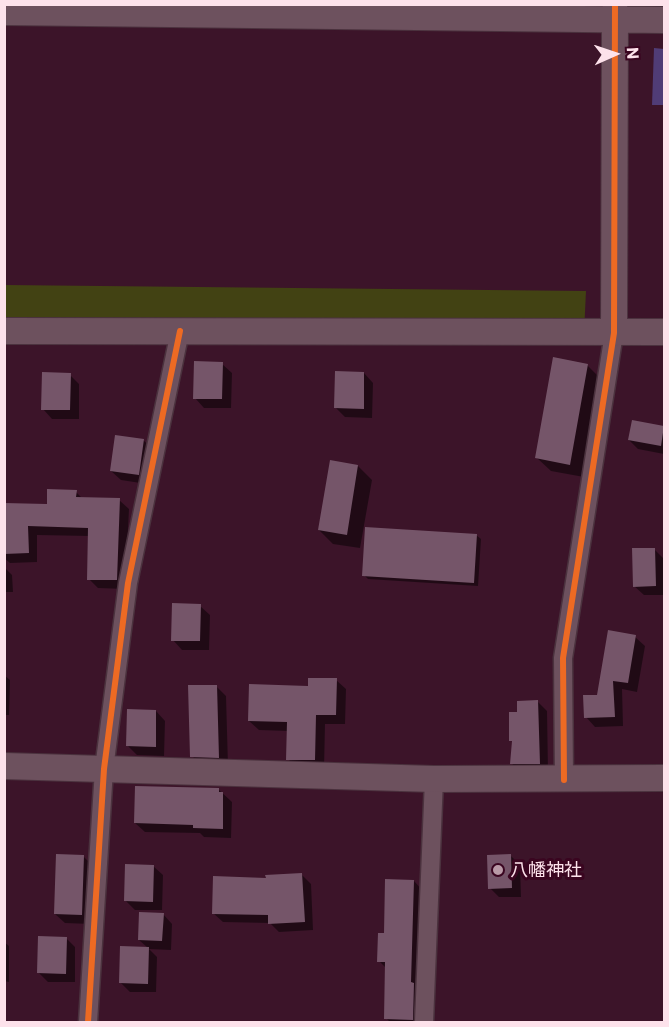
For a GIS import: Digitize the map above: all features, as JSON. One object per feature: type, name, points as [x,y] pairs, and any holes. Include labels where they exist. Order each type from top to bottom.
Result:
[{"type":"street","points":[[4,12],[615,12],[664,20]]},
{"type":"street","points":[[564,780],[563,658],[614,333],[615,12]]},
{"type":"street","points":[[4,331],[664,332]]},
{"type":"street","points":[[88,1023],[104,769],[128,583],[180,332]]},
{"type":"street","points":[[4,766],[434,779],[664,778]]},
{"type":"street","points":[[424,1023],[434,779]]},
{"type":"shaded area","points":[[654,48],[664,49],[664,105],[652,105]]},
{"type":"shaded area","points":[[5,285],[586,291],[584,333],[5,331]]},
{"type":"building","points":[[553,357],[588,364],[570,465],[535,458]]},
{"type":"building","points":[[194,361],[223,362],[222,399],[193,399]]},
{"type":"building","points":[[335,371],[364,372],[364,409],[334,408]]},
{"type":"building","points":[[42,372],[71,373],[70,410],[41,410]]},
{"type":"building","points":[[632,420],[664,426],[661,446],[628,440]]},
{"type":"building","points":[[115,435],[144,439],[139,475],[110,471]]},
{"type":"building","points":[[330,460],[358,465],[347,535],[318,530]]},
{"type":"building","points":[[47,489],[77,490],[76,497],[120,498],[117,580],[87,580],[88,528],[28,526],[29,553],[4,554],[4,503],[47,504]]},
{"type":"building","points":[[365,527],[477,534],[474,583],[362,576]]},
{"type":"building","points":[[632,548],[655,548],[656,586],[633,587]]},
{"type":"building","points":[[172,603],[201,604],[200,641],[171,641]]},
{"type":"building","points":[[608,630],[636,635],[628,683],[613,681],[615,717],[584,718],[583,695],[597,695]]},
{"type":"building","points":[[308,678],[337,678],[336,715],[316,715],[315,760],[286,760],[287,722],[248,721],[249,684],[308,686]]},
{"type":"building","points":[[188,685],[217,685],[219,758],[190,757]]},
{"type":"building","points":[[538,700],[540,764],[510,764],[512,741],[509,741],[509,712],[517,712],[517,701]]},
{"type":"building","points":[[127,709],[156,710],[156,747],[126,746]]},
{"type":"building","points":[[135,786],[219,788],[219,792],[223,792],[223,829],[193,828],[193,825],[134,823]]},
{"type":"building","points":[[56,854],[84,855],[82,915],[54,914]]},
{"type":"building","points":[[511,854],[512,888],[488,889],[487,855]]},
{"type":"building","points":[[125,864],[154,865],[153,902],[124,901]]},
{"type":"building","points":[[302,873],[305,922],[268,924],[268,915],[212,914],[213,876],[266,878],[265,875]]},
{"type":"building","points":[[385,879],[414,880],[411,982],[414,983],[413,1020],[384,1019],[385,962],[377,962],[378,933],[384,933]]},
{"type":"building","points":[[139,912],[164,913],[162,941],[138,940]]},
{"type":"building","points":[[38,936],[67,937],[66,974],[37,973]]},
{"type":"building","points":[[120,946],[149,947],[148,984],[119,983]]},
{"type":"cycle path","points":[[564,780],[563,658],[614,333],[615,4]]},
{"type":"cycle path","points":[[88,1022],[104,769],[128,583],[180,331]]},
{"type":"place","name":"八幡神社","points":[[498,870]]}]
